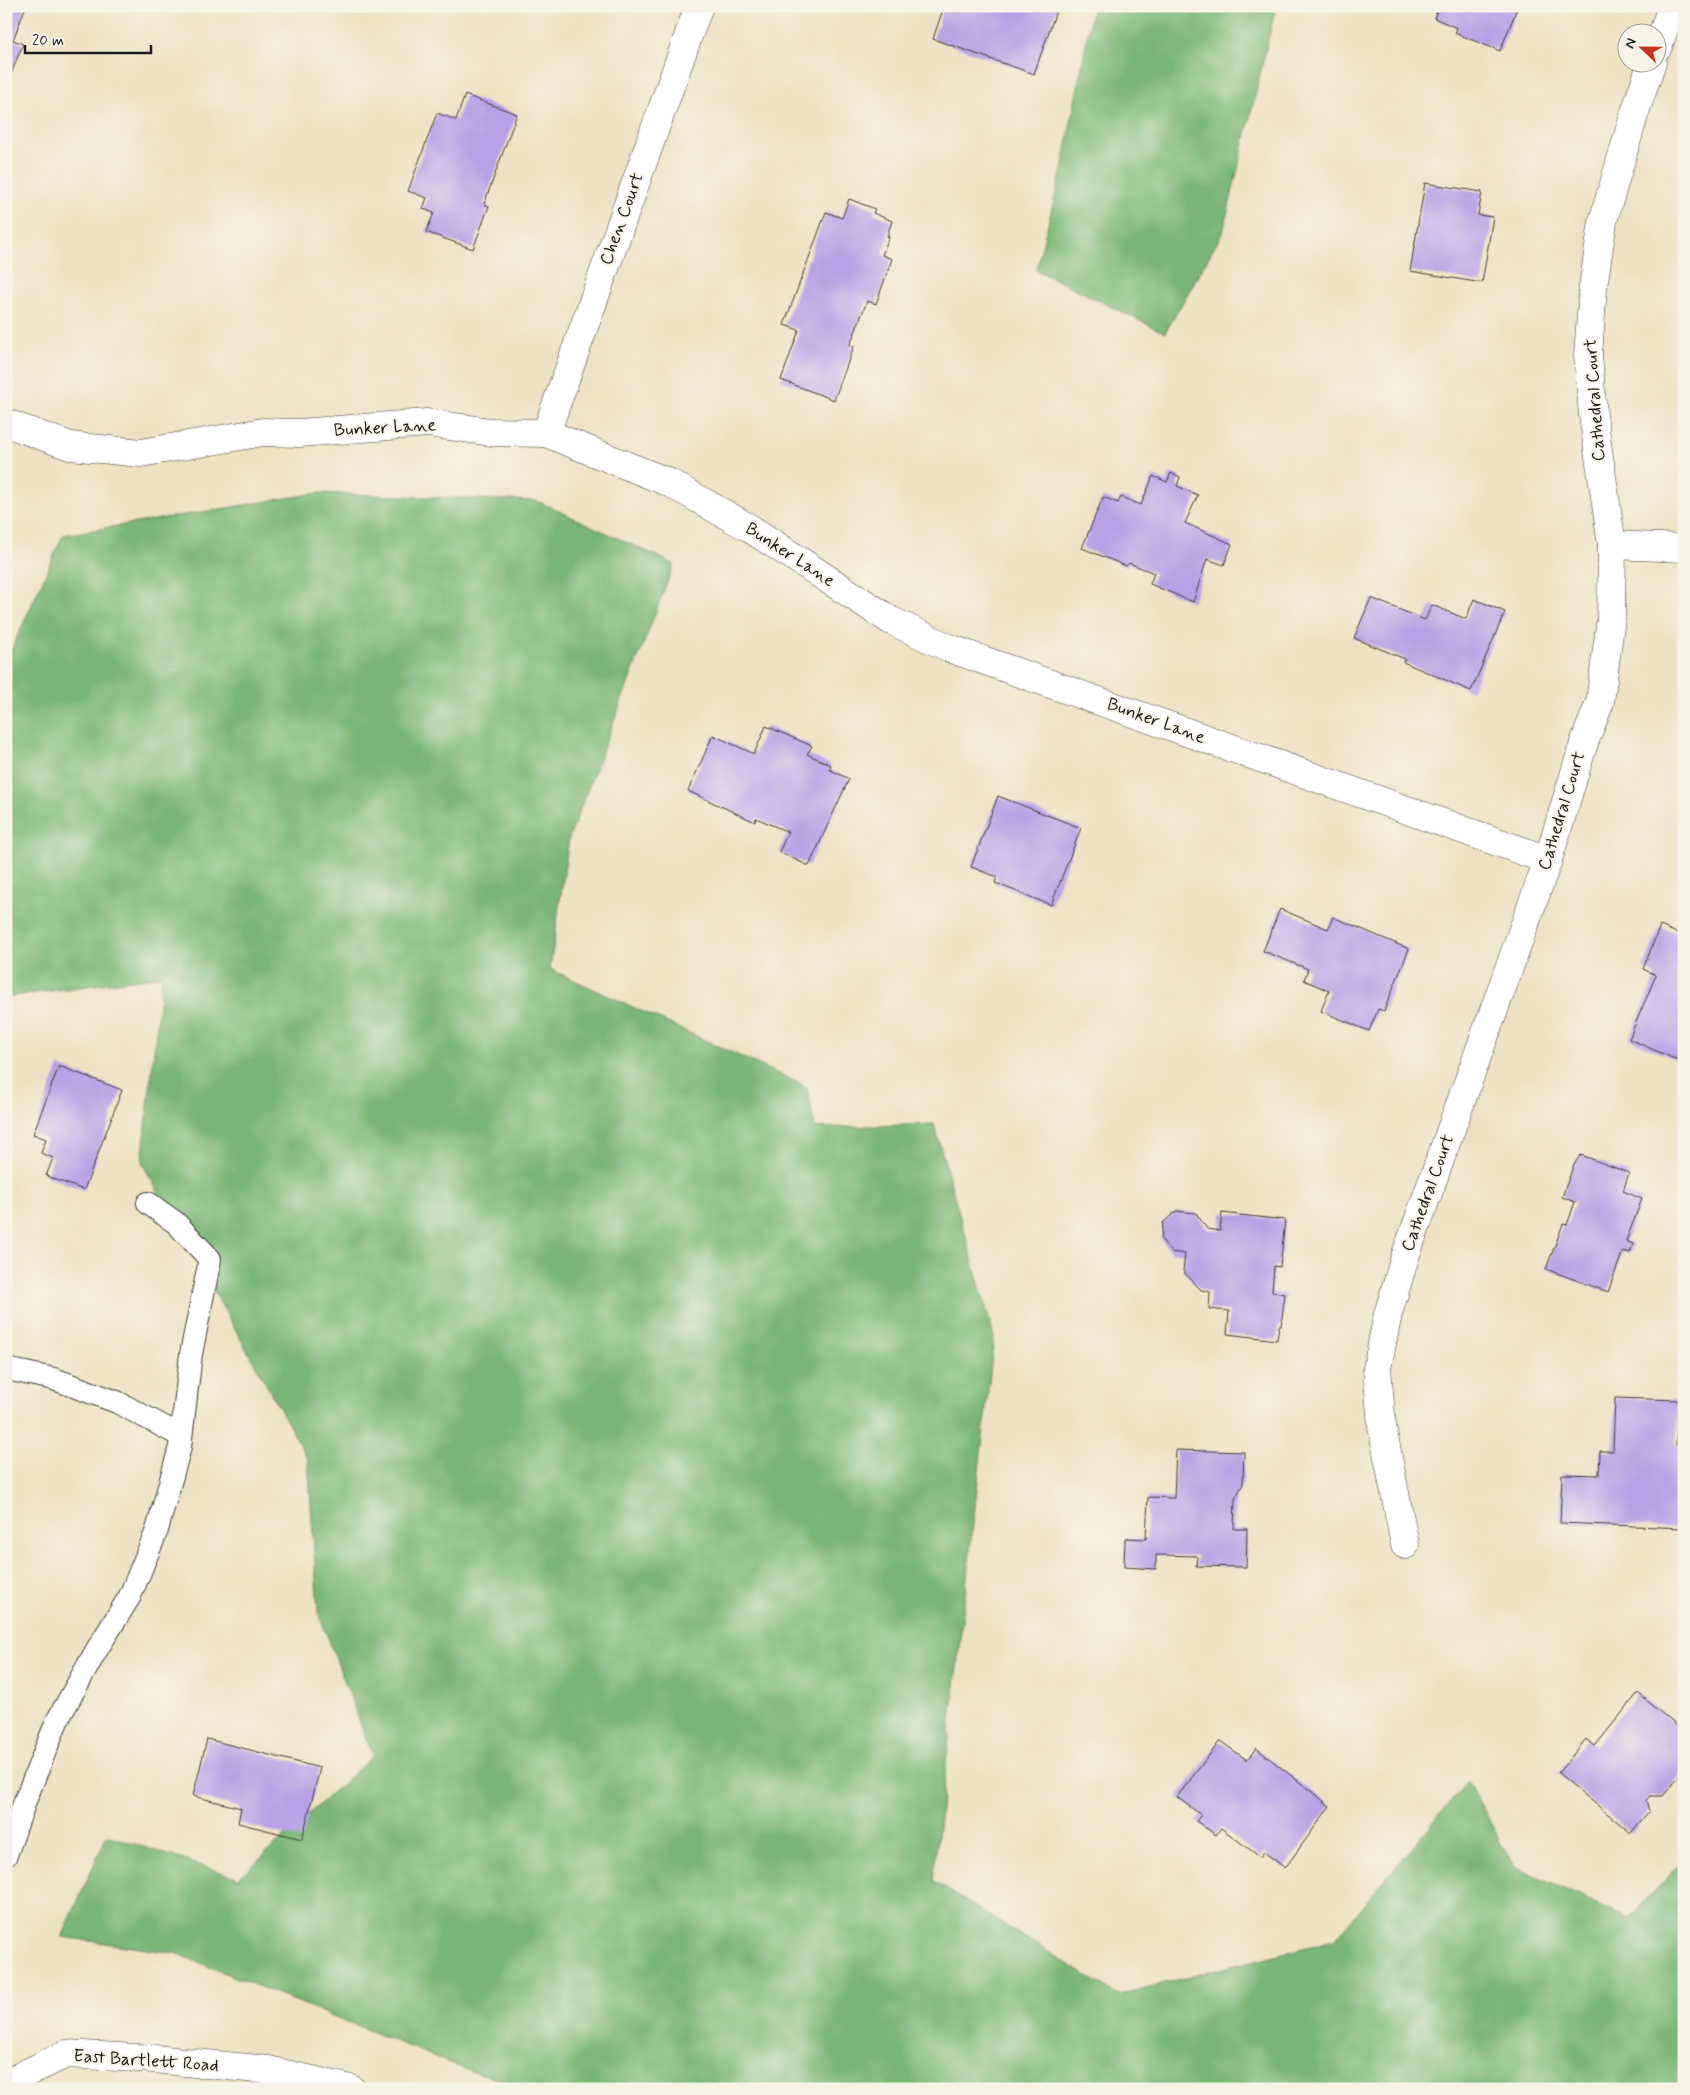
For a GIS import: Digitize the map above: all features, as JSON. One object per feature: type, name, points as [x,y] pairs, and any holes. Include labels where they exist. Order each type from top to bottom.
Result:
[{"type":"street","name":"Chen Court","points":[[546,433],[699,6]]},
{"type":"street","points":[[1667,22],[1672,6]]},
{"type":"street","name":"Cathedral Court","points":[[1405,1545],[1382,1426],[1378,1368],[1388,1314],[1405,1257],[1548,860],[1584,743],[1600,702],[1612,618],[1612,545],[1592,415],[1588,355],[1593,287],[1603,221],[1649,72]]},
{"type":"street","name":"Bunker Lane","points":[[6,423],[70,446],[141,453],[264,432],[299,433],[426,423],[491,432],[546,433],[670,484],[751,529],[890,620],[949,648],[1548,860]]},
{"type":"street","points":[[1612,545],[1684,548]]},
{"type":"street","name":"East Bartlett Road","points":[[6,2084],[66,2054],[154,2059],[268,2070],[351,2089]]},
{"type":"lane","points":[[6,1855],[57,1721],[96,1650],[130,1596],[157,1530],[181,1436],[191,1354],[210,1259],[176,1223],[148,1203]]},
{"type":"lane","points":[[6,1369],[54,1379],[117,1402],[181,1436]]},
{"type":"green space","points":[[1093,6],[1276,6],[1223,232],[1165,333],[1036,270],[1062,170]]},
{"type":"green space","points":[[317,493],[537,501],[674,564],[569,838],[550,969],[807,1087],[815,1128],[934,1124],[994,1337],[933,1881],[1118,1995],[1334,1940],[1468,1781],[1514,1867],[1629,1918],[1684,1860],[1684,2089],[533,2089],[465,2069],[175,1953],[62,1937],[107,1835],[239,1878],[373,1756],[318,1612],[308,1459],[142,1163],[162,976],[6,997],[6,662],[63,535]]},
{"type":"building","points":[[6,6],[26,6],[13,40],[23,44],[6,86]]},
{"type":"building","points":[[944,6],[1058,6],[1034,74],[933,39]]},
{"type":"building","points":[[1439,6],[1518,6],[1500,51],[1455,33],[1457,28],[1434,18]]},
{"type":"building","points":[[465,95],[517,114],[484,204],[489,206],[473,249],[426,232],[434,213],[423,209],[427,198],[408,191],[437,113],[456,120]]},
{"type":"building","points":[[1425,183],[1482,192],[1478,215],[1493,217],[1482,283],[1410,271]]},
{"type":"building","points":[[849,199],[875,209],[873,213],[892,221],[887,236],[889,237],[882,255],[892,259],[876,304],[867,301],[850,345],[854,346],[834,400],[781,380],[799,330],[784,325],[826,212],[842,218]]},
{"type":"building","points":[[1171,473],[1180,477],[1177,486],[1198,495],[1185,523],[1232,544],[1224,565],[1207,559],[1193,602],[1150,584],[1154,573],[1129,563],[1126,566],[1082,548],[1103,497],[1118,503],[1121,497],[1141,505],[1153,476],[1167,482]]},
{"type":"building","points":[[1371,598],[1425,620],[1432,605],[1466,619],[1474,599],[1505,612],[1471,691],[1403,662],[1405,659],[1354,638]]},
{"type":"building","points":[[766,726],[812,746],[807,754],[831,765],[829,769],[849,779],[809,866],[779,852],[788,832],[756,818],[755,822],[688,791],[713,735],[754,754]]},
{"type":"building","points":[[998,796],[1081,828],[1051,905],[995,883],[997,877],[971,867]]},
{"type":"building","points":[[1280,909],[1328,929],[1333,917],[1409,949],[1384,1011],[1378,1009],[1369,1031],[1321,1011],[1329,991],[1304,980],[1308,969],[1263,951]]},
{"type":"building","points":[[1660,926],[1684,936],[1684,1063],[1629,1039],[1656,975],[1643,969]]},
{"type":"building","points":[[59,1066],[122,1090],[84,1190],[46,1176],[53,1158],[41,1153],[46,1139],[33,1134]]},
{"type":"building","points":[[1581,1155],[1629,1173],[1623,1191],[1642,1199],[1626,1241],[1633,1244],[1630,1253],[1623,1251],[1608,1292],[1546,1269],[1563,1224],[1567,1225],[1575,1202],[1562,1197],[1574,1164]]},
{"type":"building","points":[[1176,1211],[1196,1213],[1207,1229],[1220,1231],[1222,1213],[1285,1220],[1280,1267],[1274,1266],[1272,1292],[1285,1294],[1281,1326],[1279,1326],[1277,1340],[1227,1334],[1229,1311],[1209,1309],[1210,1292],[1201,1290],[1183,1271],[1185,1254],[1171,1252],[1161,1239],[1163,1223]]},
{"type":"building","points":[[1615,1398],[1678,1400],[1676,1445],[1684,1446],[1684,1528],[1560,1523],[1562,1474],[1599,1475],[1600,1451],[1613,1451]]},
{"type":"building","points":[[1176,1450],[1244,1452],[1243,1484],[1235,1499],[1234,1529],[1247,1529],[1246,1567],[1196,1566],[1197,1556],[1156,1555],[1156,1569],[1124,1567],[1125,1538],[1146,1539],[1148,1497],[1174,1498]]},
{"type":"building","points":[[1638,1693],[1684,1732],[1684,1771],[1663,1796],[1650,1796],[1646,1800],[1649,1811],[1631,1833],[1558,1773],[1586,1739],[1595,1746]]},
{"type":"building","points":[[207,1739],[320,1768],[302,1839],[238,1823],[241,1808],[193,1796]]},
{"type":"building","points":[[1220,1741],[1247,1760],[1256,1748],[1330,1806],[1285,1868],[1264,1852],[1260,1857],[1221,1828],[1216,1835],[1196,1821],[1201,1815],[1177,1797]]}]
